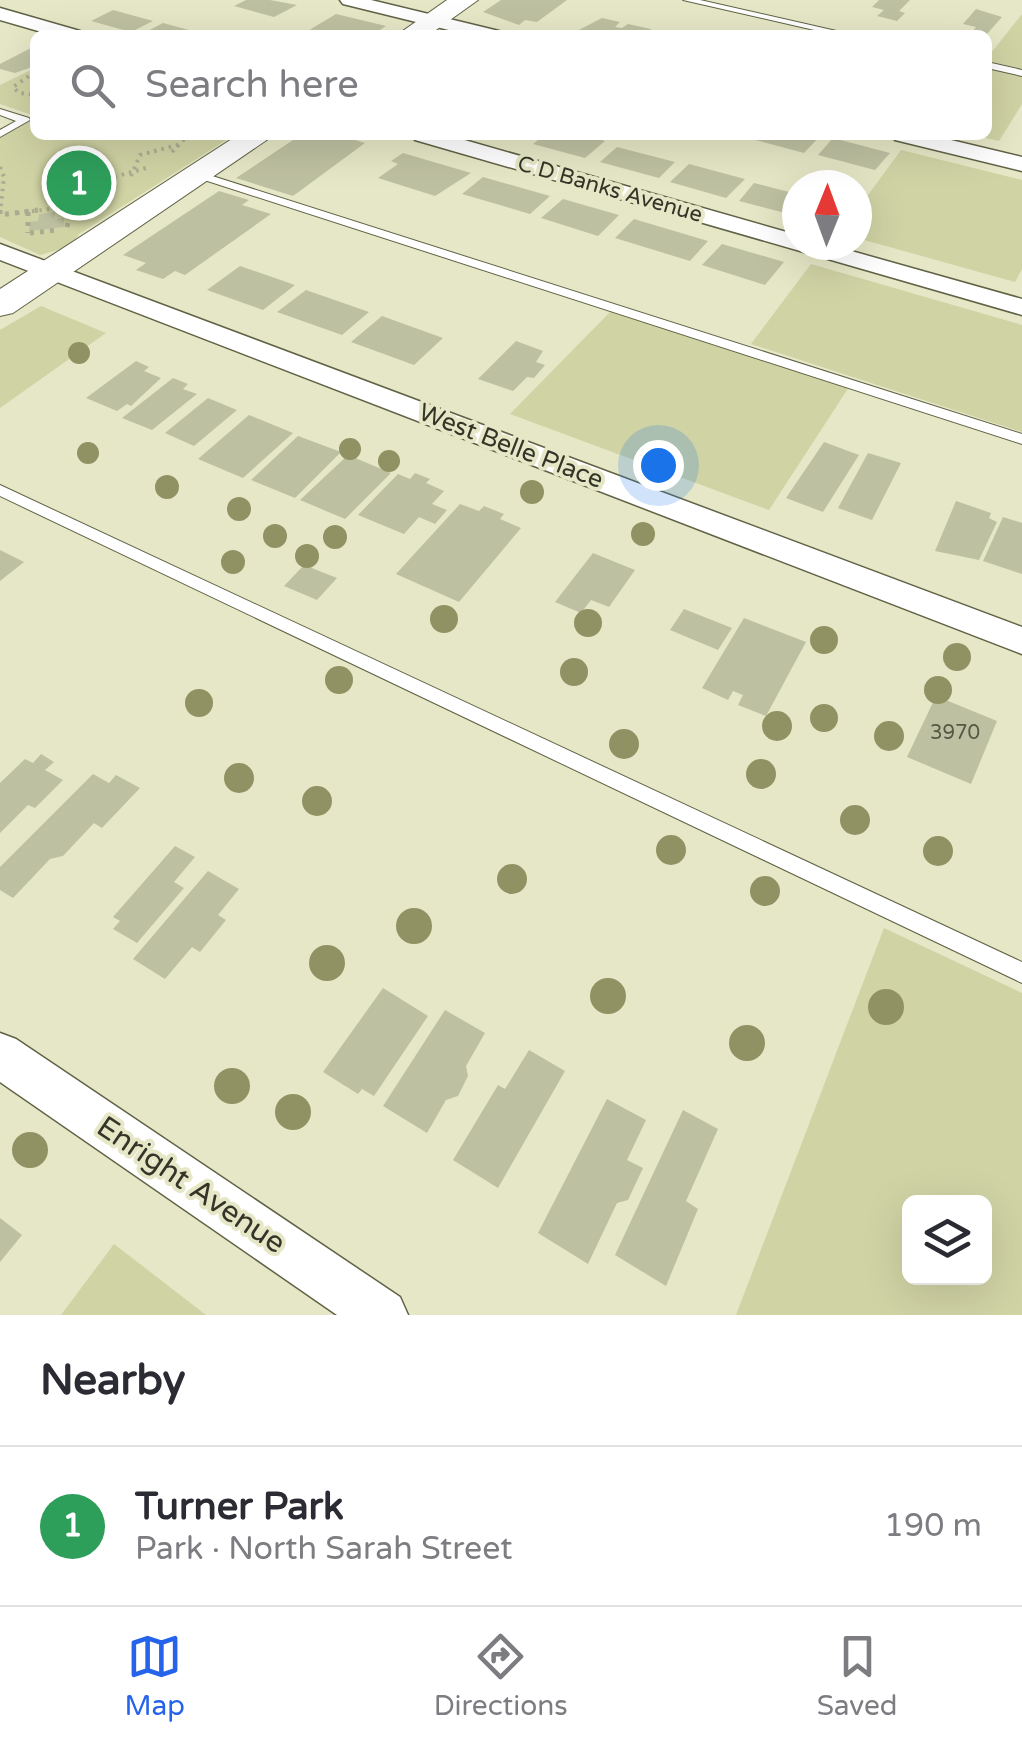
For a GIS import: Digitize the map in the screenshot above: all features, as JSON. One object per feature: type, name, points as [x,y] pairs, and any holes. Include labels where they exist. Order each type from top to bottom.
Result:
[{"type":"street","points":[[350,0],[422,28],[464,0]]},
{"type":"street","points":[[0,14],[56,30]]},
{"type":"street","points":[[0,305],[52,271],[194,159],[246,140]]},
{"type":"street","name":"C D Banks Avenue","points":[[440,140],[782,239]]},
{"type":"street","points":[[924,140],[1022,164]]},
{"type":"street","name":"West Belle Place","points":[[7,243],[52,271],[1022,641]]},
{"type":"street","name":"C D Banks Avenue","points":[[856,260],[1022,307]]},
{"type":"street","name":"Enright Avenue","points":[[0,1055],[382,1315]]},
{"type":"lane","points":[[688,0],[826,30]]},
{"type":"lane","points":[[992,66],[1022,73]]},
{"type":"lane","points":[[0,112],[24,120],[0,134]]},
{"type":"lane","points":[[194,159],[1022,439]]},
{"type":"lane","points":[[0,490],[1022,973]]},
{"type":"path","points":[[30,75],[13,87],[16,92],[30,94]]},
{"type":"path","points":[[168,156],[183,140]]},
{"type":"path","points":[[179,144],[194,159]]},
{"type":"path","points":[[130,174],[137,157],[179,144]]},
{"type":"path","points":[[1,169],[0,215],[68,207],[88,188],[154,165]]},
{"type":"path","points":[[130,174],[137,182]]},
{"type":"path","points":[[68,207],[68,228]]},
{"type":"path","points":[[28,212],[28,233]]},
{"type":"path","points":[[7,243],[28,233],[78,227]]},
{"type":"green space","points":[[1022,14],[1022,69],[992,62],[992,52]]},
{"type":"green space","points":[[992,69],[1022,76],[1022,104],[999,141],[992,139]]},
{"type":"green space","points":[[30,70],[30,114],[0,104],[0,85]]},
{"type":"green space","points":[[30,121],[30,140],[226,140],[79,234],[71,246],[40,255],[0,237],[0,137]]},
{"type":"green space","points":[[901,150],[1022,180],[1022,269],[1015,282],[872,242],[872,190]]},
{"type":"green space","points":[[811,264],[1022,325],[1022,432],[751,344]]},
{"type":"green space","points":[[41,306],[106,333],[0,408],[0,330]]},
{"type":"green space","points":[[610,312],[849,387],[769,510],[510,414]]},
{"type":"green space","points":[[884,928],[1022,993],[1022,1315],[736,1315]]},
{"type":"green space","points":[[114,1244],[206,1315],[61,1315]]},
{"type":"building","points":[[246,0],[297,5],[274,17],[234,6]]},
{"type":"building","points":[[501,0],[567,0],[537,22],[525,20],[519,25],[483,12]]},
{"type":"building","points":[[879,0],[910,0],[899,11],[905,13],[897,21],[877,16],[884,10],[872,7]]},
{"type":"building","points":[[976,9],[1002,17],[990,30],[974,30],[976,27],[963,24]]},
{"type":"building","points":[[113,10],[153,21],[135,30],[124,30],[91,21]]},
{"type":"building","points":[[336,14],[386,26],[380,30],[309,30]]},
{"type":"building","points":[[602,18],[620,22],[615,27],[628,24],[651,29],[650,30],[579,30]]},
{"type":"building","points":[[163,23],[189,30],[150,30]]},
{"type":"building","points":[[30,49],[30,68],[15,73],[0,69],[0,64]]},
{"type":"building","points":[[293,140],[365,143],[293,196],[236,178]]},
{"type":"building","points":[[538,140],[605,141],[585,158],[533,144]]},
{"type":"building","points":[[755,140],[816,140],[804,153]]},
{"type":"building","points":[[831,140],[890,153],[875,170],[818,155]]},
{"type":"building","points":[[617,147],[675,162],[659,178],[600,162]]},
{"type":"building","points":[[403,153],[471,173],[435,196],[378,178],[398,164],[391,161]]},
{"type":"building","points":[[689,164],[745,179],[726,198],[670,182]]},
{"type":"building","points":[[483,177],[550,196],[530,214],[462,194]]},
{"type":"building","points":[[754,183],[782,190],[782,212],[739,201]]},
{"type":"building","points":[[219,191],[249,200],[242,205],[271,214],[185,275],[175,271],[163,279],[136,270],[146,263],[123,255]]},
{"type":"building","points":[[563,199],[619,215],[598,236],[541,218]]},
{"type":"building","points":[[55,212],[55,219],[64,218],[64,227],[29,231],[30,222],[38,221],[39,214]]},
{"type":"building","points":[[634,219],[708,241],[690,261],[615,238]]},
{"type":"building","points":[[722,244],[784,262],[765,285],[702,265]]},
{"type":"building","points":[[240,266],[295,285],[263,310],[207,290]]},
{"type":"building","points":[[306,290],[369,312],[342,335],[277,312]]},
{"type":"building","points":[[382,316],[443,338],[414,365],[351,342]]},
{"type":"building","points":[[516,341],[543,351],[536,362],[545,365],[534,378],[527,377],[513,391],[478,379]]},
{"type":"building","points":[[136,361],[149,367],[144,371],[161,378],[131,406],[127,404],[117,411],[86,398]]},
{"type":"building","points":[[173,378],[188,384],[183,389],[197,394],[152,430],[122,418]]},
{"type":"building","points":[[208,398],[237,410],[194,446],[165,433]]},
{"type":"building","points":[[249,415],[293,433],[243,478],[198,459]]},
{"type":"building","points":[[298,436],[341,452],[295,498],[251,480]]},
{"type":"building","points":[[824,442],[859,455],[823,512],[786,498]]},
{"type":"building","points":[[868,453],[901,463],[872,520],[838,508]]},
{"type":"building","points":[[348,455],[391,473],[345,519],[300,500]]},
{"type":"building","points":[[415,473],[444,491],[432,504],[447,510],[435,524],[419,517],[404,534],[358,515],[398,474],[410,479]]},
{"type":"building","points":[[956,501],[991,513],[989,518],[997,522],[979,560],[935,551]]},
{"type":"building","points":[[460,504],[479,511],[484,506],[504,514],[500,519],[521,528],[459,602],[396,574]]},
{"type":"building","points":[[1003,517],[1022,523],[1022,574],[983,561]]},
{"type":"building","points":[[0,550],[24,562],[0,581]]},
{"type":"building","points":[[593,553],[635,570],[609,607],[591,600],[581,613],[555,602]]},
{"type":"building","points":[[304,565],[337,578],[317,600],[284,586]]},
{"type":"building","points":[[684,609],[732,628],[718,650],[670,630]]},
{"type":"building","points":[[744,618],[806,642],[766,716],[738,705],[743,695],[733,691],[728,700],[702,688]]},
{"type":"building","points":[[936,696],[997,721],[971,784],[907,757]]},
{"type":"building","points":[[41,754],[54,762],[45,770],[63,780],[35,808],[28,805],[0,833],[0,783],[25,759],[33,763]]},
{"type":"building","points":[[93,774],[109,783],[116,775],[140,788],[102,828],[94,823],[63,856],[50,859],[13,898],[0,890],[0,867]]},
{"type":"building","points":[[175,846],[195,857],[174,882],[184,888],[137,943],[113,929],[120,921],[113,917]]},
{"type":"building","points":[[208,871],[239,889],[218,915],[226,920],[200,952],[192,947],[165,979],[133,959]]},
{"type":"building","points":[[383,988],[428,1016],[374,1096],[362,1089],[358,1094],[323,1072]]},
{"type":"building","points":[[445,1010],[485,1033],[466,1066],[468,1076],[458,1096],[446,1100],[427,1133],[383,1106]]},
{"type":"building","points":[[529,1050],[565,1071],[498,1188],[453,1160],[498,1085],[505,1089]]},
{"type":"building","points":[[607,1099],[646,1120],[627,1160],[643,1168],[628,1200],[617,1203],[588,1264],[538,1233]]},
{"type":"building","points":[[683,1110],[718,1129],[686,1201],[698,1209],[666,1286],[615,1255]]},
{"type":"building","points":[[0,1218],[22,1235],[0,1262]]},
{"type":"place","name":"Turner Park","points":[[79,183]]}]
